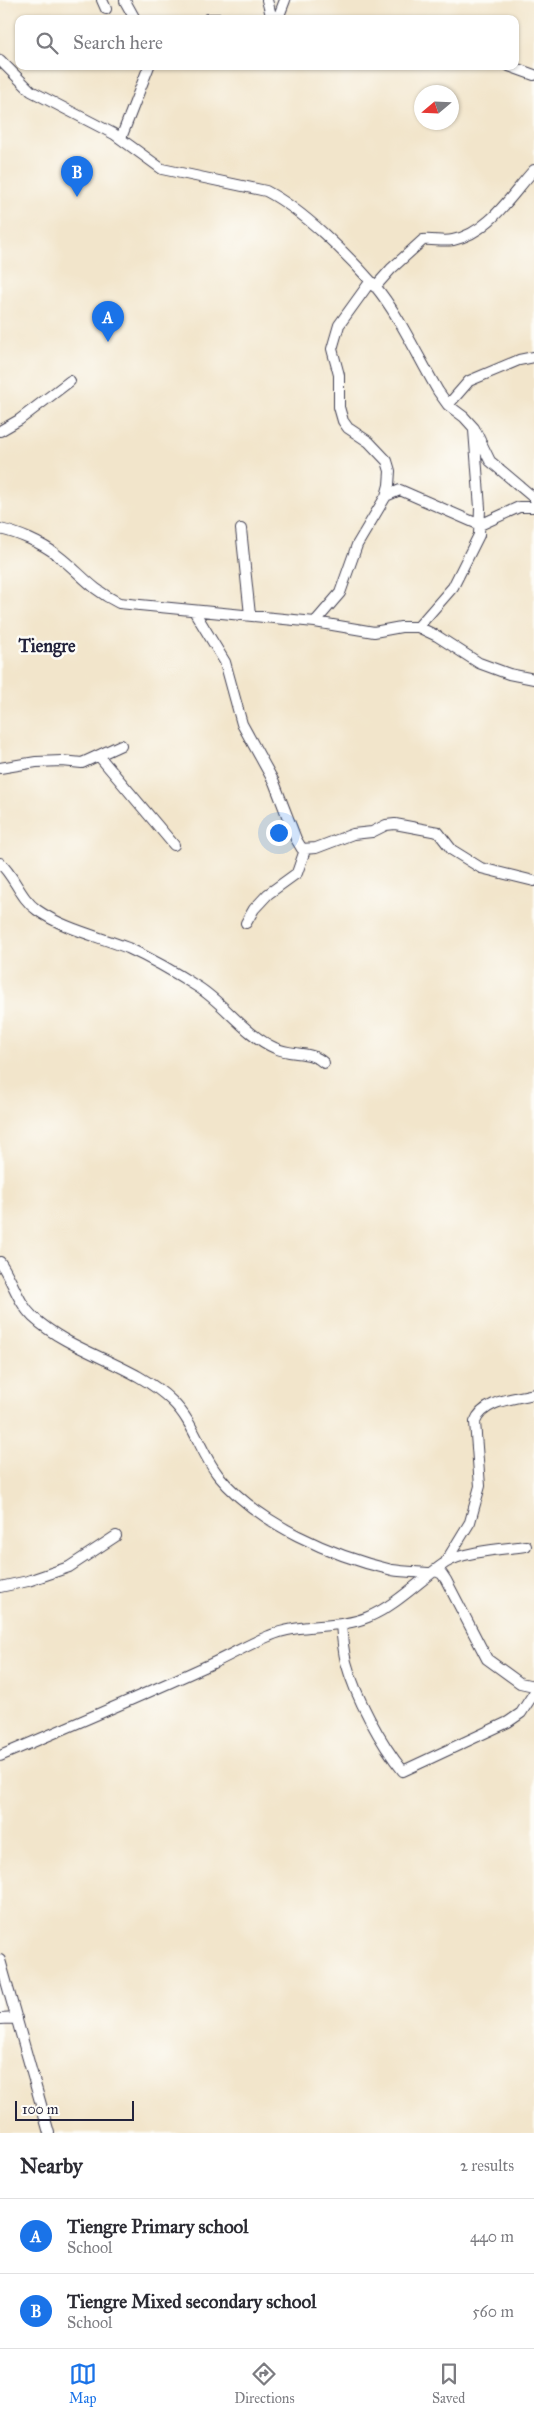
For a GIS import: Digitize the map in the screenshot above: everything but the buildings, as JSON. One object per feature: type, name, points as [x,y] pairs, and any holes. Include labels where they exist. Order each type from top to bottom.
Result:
[{"type":"street","points":[[267,0],[272,15]]},
{"type":"street","points":[[278,15],[285,0]]},
{"type":"street","points":[[125,1],[133,15]]},
{"type":"street","points":[[0,60],[39,96],[121,138],[162,169],[255,188],[279,198],[311,222],[373,284],[448,405],[464,417],[474,428],[490,461],[534,498]]},
{"type":"street","points":[[121,138],[147,70]]},
{"type":"street","points":[[519,70],[534,75]]},
{"type":"street","points":[[315,622],[340,593],[357,545],[386,496],[390,471],[387,461],[369,442],[348,428],[343,421],[339,407],[338,375],[332,349],[339,325],[373,284],[423,240],[455,239],[480,227],[498,212],[534,170]]},
{"type":"street","points":[[448,405],[469,382],[519,360],[534,357]]},
{"type":"street","points":[[0,431],[19,420],[70,381]]},
{"type":"street","points":[[418,627],[453,586],[479,535],[480,524],[474,428]]},
{"type":"street","points":[[386,496],[400,490],[480,524],[519,508],[534,507]]},
{"type":"street","points":[[0,529],[33,541],[56,554],[90,586],[119,603],[315,622],[374,632],[401,627],[418,627],[437,636],[479,663],[509,674],[534,679]]},
{"type":"street","points":[[240,529],[250,615]]},
{"type":"street","points":[[194,611],[225,662],[242,724],[274,782],[298,844],[305,850]]},
{"type":"street","points":[[0,768],[36,762],[62,761],[82,763],[121,745]]},
{"type":"street","points":[[99,756],[174,845]]},
{"type":"street","points":[[305,850],[316,848],[353,834],[372,832],[386,825],[395,824],[438,832],[452,850],[481,868],[534,881]]},
{"type":"street","points":[[246,923],[254,909],[268,894],[297,874],[305,850]]},
{"type":"street","points":[[0,863],[27,902],[38,910],[61,924],[130,949],[166,968],[200,988],[256,1036],[275,1048],[315,1056],[324,1063]]},
{"type":"street","points":[[0,1262],[32,1316],[82,1348],[122,1368],[172,1401],[197,1436],[217,1473],[226,1484],[270,1520],[338,1554],[393,1570],[442,1574],[486,1659],[520,1683],[534,1686]]},
{"type":"street","points":[[445,1563],[470,1522],[480,1486],[476,1422],[478,1414],[484,1408],[496,1403],[534,1394]]},
{"type":"street","points":[[0,1587],[28,1581],[69,1567],[116,1536]]},
{"type":"street","points":[[0,1756],[131,1700],[270,1635],[289,1630],[341,1624],[369,1616],[388,1607],[445,1563],[469,1556],[526,1546]]},
{"type":"street","points":[[341,1624],[346,1661],[352,1682],[387,1751],[403,1770],[508,1722],[521,1713],[534,1693]]},
{"type":"street","points":[[0,1960],[50,2133]]},
{"type":"street","points":[[0,2019],[16,2018]]},
{"type":"place","name":"Tiengre Mixed secondary school","points":[[77,197]]},
{"type":"place","name":"Tiengre Primary school","points":[[108,342]]},
{"type":"district","name":"Tiengre","points":[[47,646]]}]
